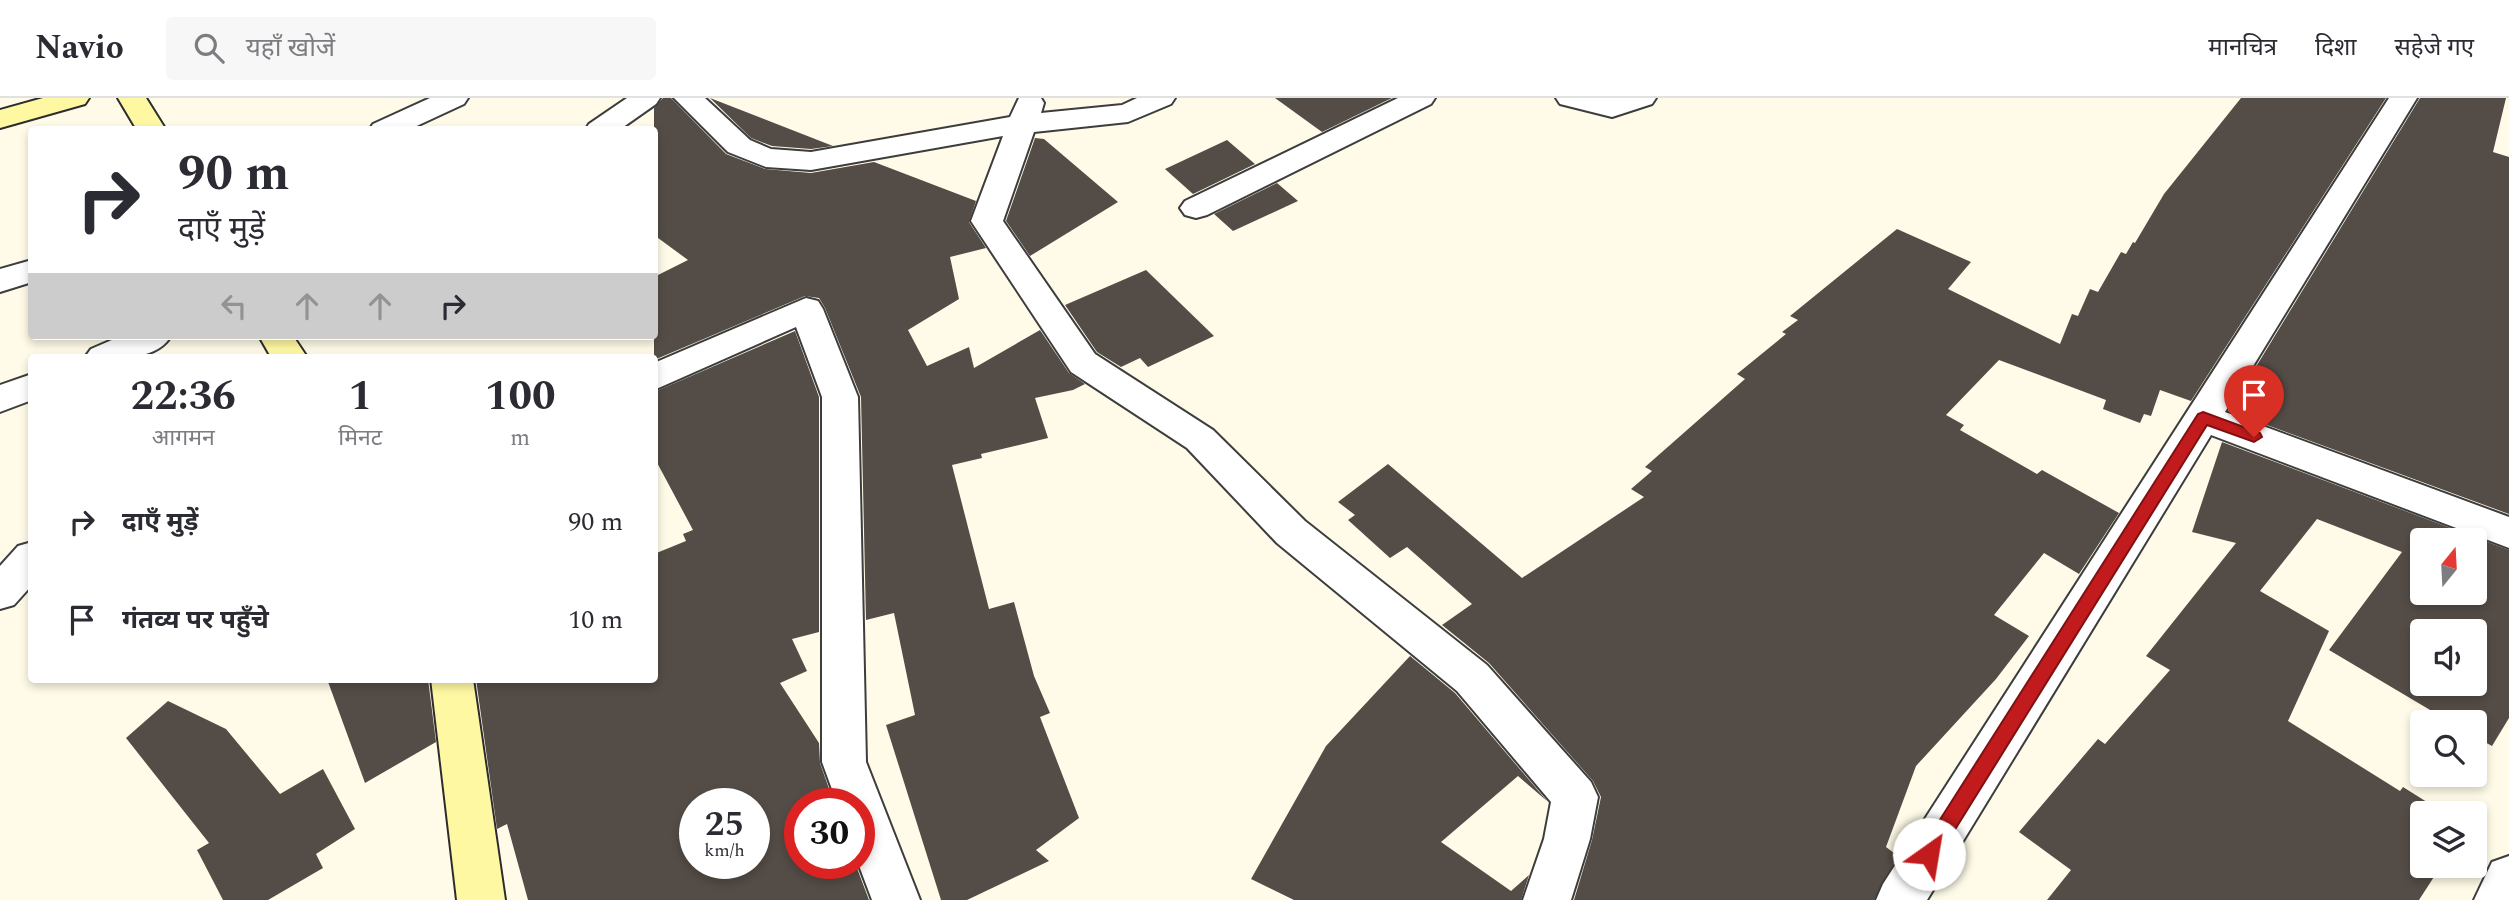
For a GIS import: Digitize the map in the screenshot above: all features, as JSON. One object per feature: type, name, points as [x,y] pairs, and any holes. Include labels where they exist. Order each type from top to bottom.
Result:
[{"type":"street","points":[[0,119],[75,98]]},
{"type":"street","points":[[132,98],[150,126]]},
{"type":"street","points":[[392,126],[454,98]]},
{"type":"street","points":[[605,126],[646,98]]},
{"type":"street","points":[[688,98],[738,146],[766,158],[811,161],[1027,111],[1128,113],[1161,98]]},
{"type":"street","points":[[1196,208],[1421,98]]},
{"type":"street","points":[[1570,98],[1612,108],[1642,98]]},
{"type":"street","points":[[1900,900],[2403,98]]},
{"type":"street","points":[[1027,111],[987,221],[1083,363],[1200,439],[1291,532],[1472,678],[1575,797],[1567,839],[1547,900]]},
{"type":"street","points":[[0,281],[28,271]]},
{"type":"street","points":[[658,376],[806,309],[840,397],[844,761],[896,900]]},
{"type":"street","points":[[110,354],[144,340]]},
{"type":"street","points":[[0,399],[28,388]]},
{"type":"street","points":[[2203,418],[2509,533]]},
{"type":"street","points":[[0,593],[28,562]]},
{"type":"street","points":[[453,683],[481,900]]},
{"type":"street","points":[[2498,900],[2509,878]]},
{"type":"building","points":[[663,98],[671,98],[726,154],[765,169],[811,173],[874,162],[976,201],[969,222],[986,248],[950,257],[959,299],[908,330],[927,366],[969,347],[974,368],[1040,330],[1069,373],[1085,384],[1073,390],[1035,398],[1048,438],[981,454],[982,458],[952,465],[989,609],[1014,602],[1034,676],[1050,713],[1040,717],[1079,818],[1036,850],[1049,861],[967,900],[941,900],[886,725],[915,715],[894,613],[866,620],[861,397],[825,308],[819,298],[805,296],[658,358],[658,354],[654,354],[654,340],[658,340],[658,275],[688,260],[658,238],[658,126],[654,126],[654,108]]},
{"type":"building","points":[[710,98],[833,146],[811,149],[772,146],[751,138]]},
{"type":"building","points":[[1275,98],[1392,98],[1322,132]]},
{"type":"building","points":[[2241,98],[2386,98],[2191,401],[2160,390],[2151,416],[2144,414],[2140,423],[2103,409],[2106,400],[1999,360],[1946,415],[1964,425],[1960,430],[2037,474],[2042,470],[2119,513],[2079,574],[2044,553],[1994,615],[2029,636],[1996,679],[1916,766],[1886,847],[1898,856],[1874,900],[1574,900],[1592,840],[1601,797],[1593,781],[1489,663],[1442,625],[1472,604],[1407,547],[1390,558],[1348,520],[1355,515],[1338,502],[1388,464],[1522,578],[1644,497],[1631,489],[1652,471],[1645,467],[1745,379],[1737,374],[1786,334],[1782,332],[1798,320],[1790,316],[1897,229],[1971,262],[1948,289],[2060,344],[2072,314],[2078,316],[2090,289],[2098,292],[2121,252],[2126,254],[2133,242],[2135,243],[2164,194]]},
{"type":"building","points":[[2420,98],[2506,98],[2493,152],[2509,157],[2509,514],[2229,411]]},
{"type":"building","points":[[1035,138],[1044,139],[1118,202],[1030,256],[1006,221]]},
{"type":"building","points":[[1227,140],[1255,164],[1193,194],[1165,169]]},
{"type":"building","points":[[1277,183],[1298,201],[1233,231],[1214,214]]},
{"type":"building","points":[[1146,270],[1214,336],[1148,367],[1140,358],[1121,367],[1097,352],[1065,305]]},
{"type":"building","points":[[795,331],[819,397],[819,632],[792,639],[807,671],[780,683],[819,743],[820,763],[829,788],[784,788],[784,879],[861,879],[869,900],[528,900],[507,824],[497,829],[477,683],[658,683],[658,552],[686,541],[683,534],[693,530],[658,464],[658,390]]},
{"type":"building","points":[[2222,442],[2451,528],[2410,528],[2410,606],[2487,606],[2487,542],[2509,550],[2509,718],[2492,746],[2487,743],[2487,710],[2430,710],[2329,650],[2402,552],[2317,519],[2260,591],[2329,631],[2288,721],[2400,791],[2403,787],[2425,801],[2410,801],[2410,878],[2433,878],[2419,900],[2047,900],[2071,870],[2019,832],[2098,739],[2105,744],[2170,670],[2146,656],[2236,543],[2192,532]]},
{"type":"building","points":[[1410,656],[1455,693],[1547,801],[1518,776],[1441,842],[1511,891],[1529,875],[1521,900],[1294,900],[1251,879],[1326,746]]},
{"type":"building","points":[[328,683],[429,683],[436,742],[365,783]]},
{"type":"building","points":[[168,701],[226,729],[280,794],[323,769],[355,829],[316,854],[323,868],[268,900],[223,900],[197,850],[209,843],[126,738]]},
{"type":"route","points":[[1929,854],[2203,418],[2254,437]]}]
